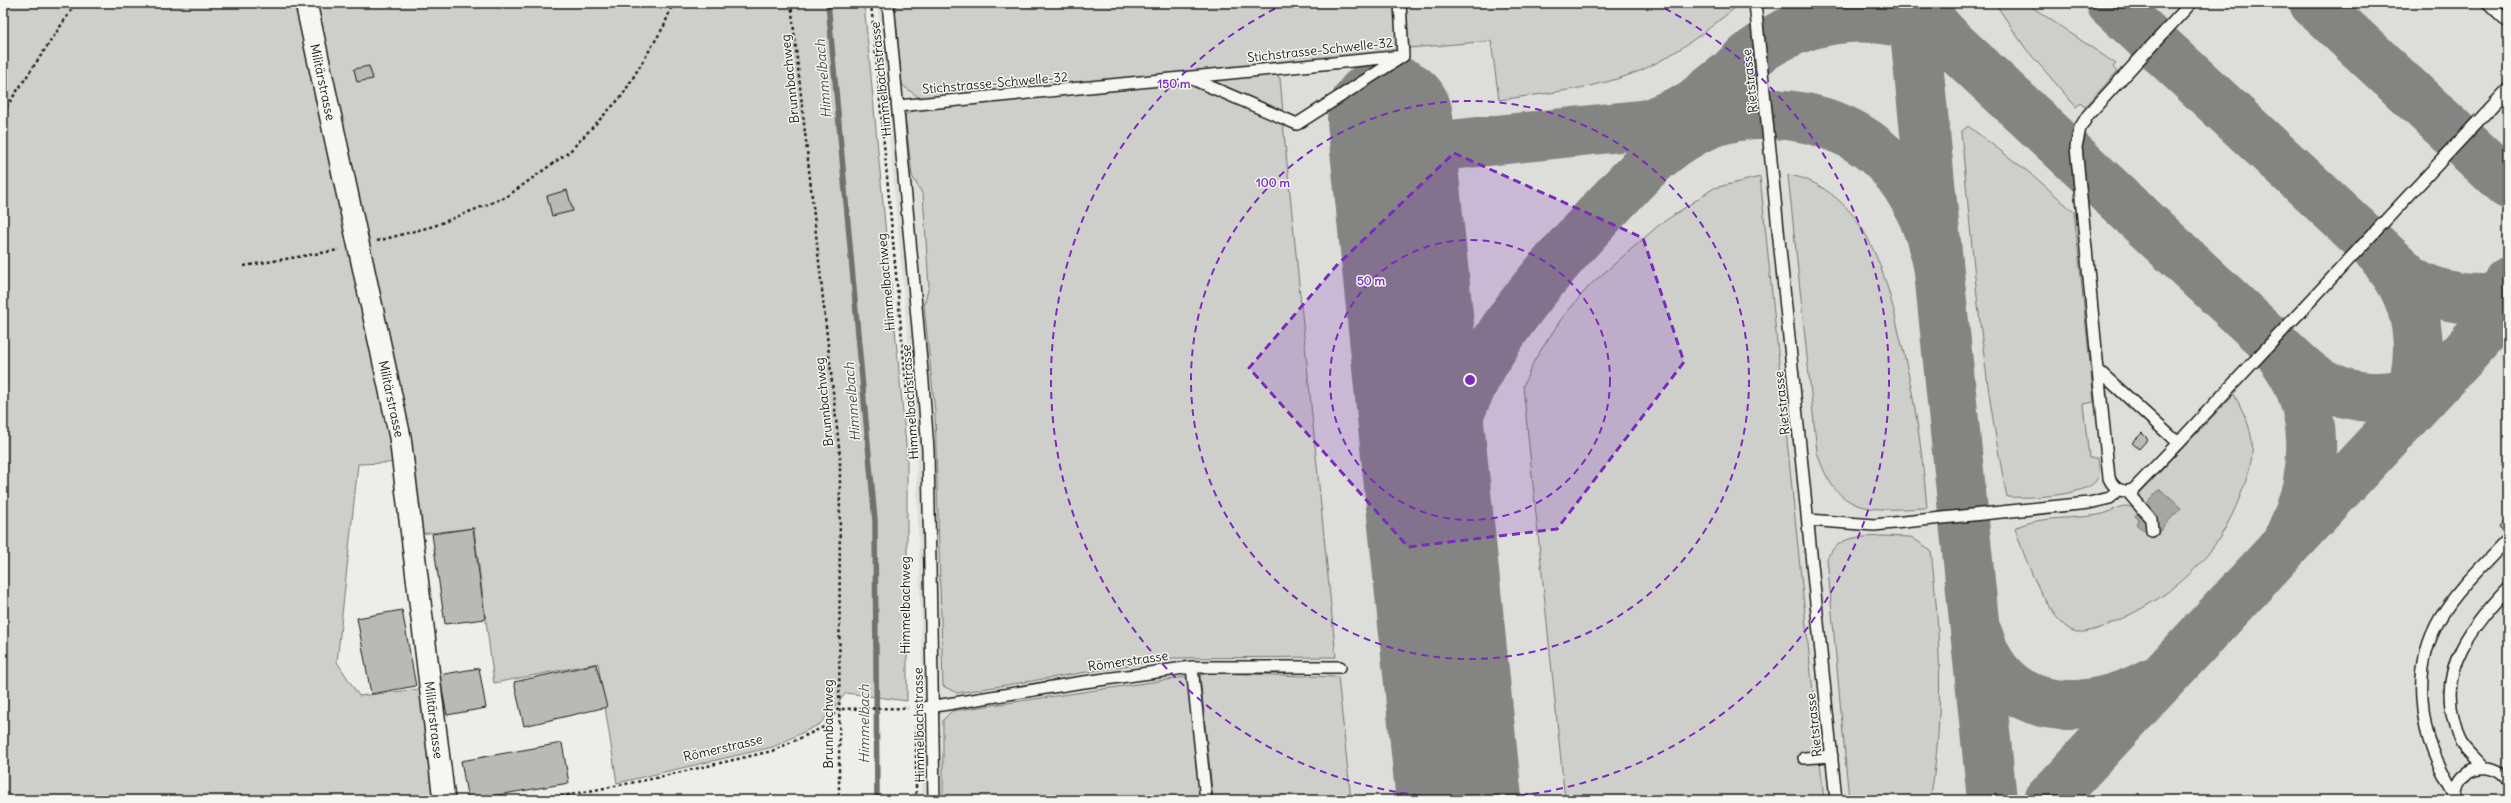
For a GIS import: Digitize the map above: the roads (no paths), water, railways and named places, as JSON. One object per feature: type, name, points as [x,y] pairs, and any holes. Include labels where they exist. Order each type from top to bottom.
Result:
[{"type":"street","name":"Militärstrasse","points":[[306,3],[400,437],[444,800]]},
{"type":"lane","name":"Himmelbachstrasse","points":[[888,3],[924,382],[928,450],[924,710],[934,800]]},
{"type":"lane","points":[[1400,3],[1403,56]]},
{"type":"lane","name":"Rietstrasse","points":[[1755,3],[1836,800]]},
{"type":"lane","points":[[2152,531],[2151,519],[2109,478],[2076,154],[2077,137],[2083,122],[2095,106],[2191,3]]},
{"type":"lane","points":[[2488,3],[2508,22]]},
{"type":"lane","name":"Stichstrasse-Schwelle-32","points":[[898,106],[1403,56]]},
{"type":"lane","name":"Stichstrasse-Schwelle-32","points":[[1190,78],[1297,124],[1403,56]]},
{"type":"lane","points":[[1808,520],[1874,525],[2089,503],[2110,498],[2122,491],[2137,487],[2508,89]]},
{"type":"lane","points":[[2098,370],[2178,443]]},
{"type":"lane","points":[[2456,799],[2433,751],[2423,719],[2421,684],[2424,652],[2436,625],[2455,596],[2508,539]]},
{"type":"lane","points":[[2483,767],[2461,741],[2450,707],[2451,672],[2462,646],[2480,618],[2508,588]]},
{"type":"lane","name":"Römerstrasse","points":[[924,710],[1077,682],[1192,667],[1340,666]]},
{"type":"lane","points":[[1192,667],[1206,800]]},
{"type":"lane","points":[[1804,758],[1832,756]]},
{"type":"lane","points":[[2456,799],[2460,780],[2466,773],[2483,767],[2498,771],[2508,781]]},
{"type":"waterway","name":"Himmelbach","points":[[828,3],[875,521],[877,800]]}]
